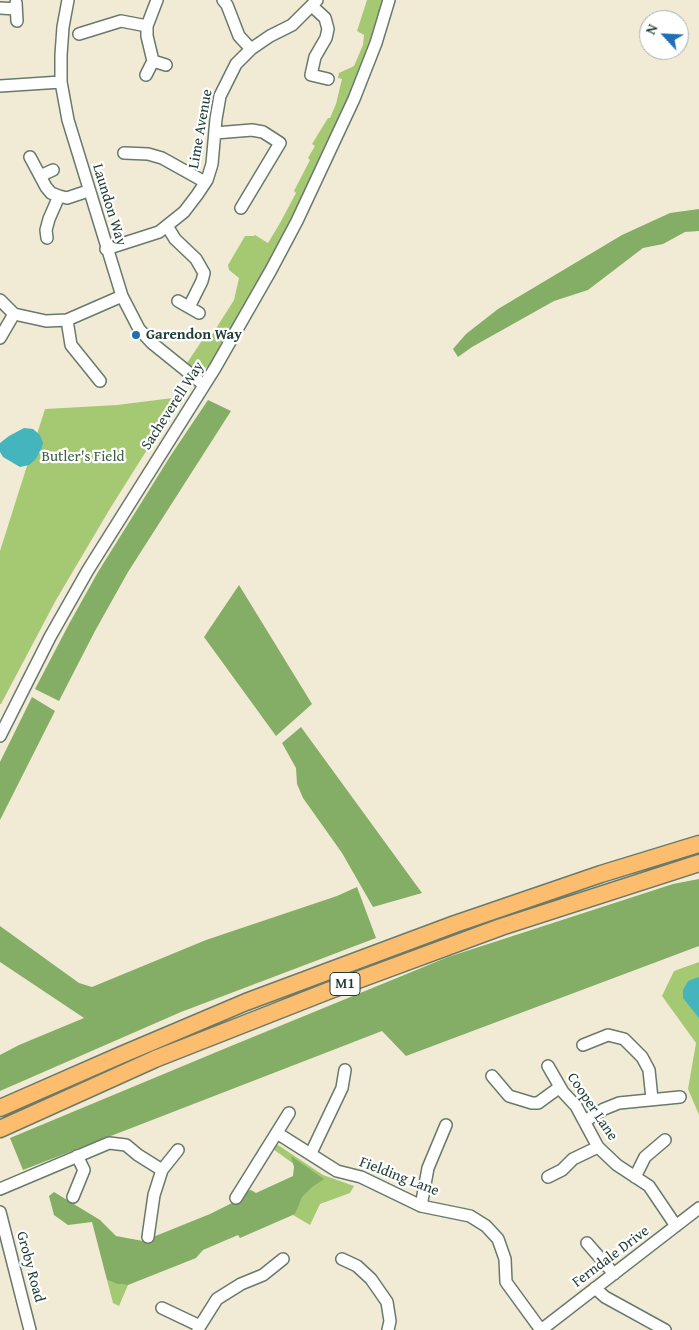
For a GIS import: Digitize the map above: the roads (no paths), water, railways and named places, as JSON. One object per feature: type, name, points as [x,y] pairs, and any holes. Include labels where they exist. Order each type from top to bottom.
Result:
[{"type":"highway","name":"M1","points":[[0,1108],[120,1055],[255,999],[455,924],[601,874],[699,844]]},
{"type":"highway","name":"M1","points":[[0,1129],[155,1059],[328,991],[501,928],[699,863]]},
{"type":"street","name":"Laundon Way","points":[[68,0],[60,55],[61,82],[68,120],[88,191],[122,296],[145,336],[204,385]]},
{"type":"street","points":[[146,75],[153,61],[147,36],[147,26],[157,0]]},
{"type":"street","points":[[224,0],[239,36],[251,49]]},
{"type":"street","name":"Sacheverell Way","points":[[0,736],[50,637],[88,570],[245,318],[297,221],[354,99],[376,43],[389,0]]},
{"type":"street","points":[[315,3],[325,18],[328,29],[326,38],[315,58],[311,75],[328,79]]},
{"type":"street","name":"Lime Avenue","points":[[106,249],[160,232],[184,212],[206,182],[212,164],[220,96],[225,82],[236,64],[251,49],[270,36],[292,25],[315,3]]},
{"type":"street","points":[[0,8],[16,6],[17,21]]},
{"type":"street","points":[[87,36],[121,21],[147,26]]},
{"type":"street","points":[[153,61],[166,65]]},
{"type":"street","points":[[0,86],[61,82]]},
{"type":"street","points":[[215,133],[252,130],[263,132],[280,143],[241,208]]},
{"type":"street","points":[[124,153],[149,149],[206,182]]},
{"type":"street","points":[[30,157],[51,193],[68,198],[88,191]]},
{"type":"street","points":[[40,176],[53,170]]},
{"type":"street","points":[[47,238],[46,230],[49,219],[59,196]]},
{"type":"street","points":[[168,226],[175,239],[196,259],[204,273],[202,281],[184,304],[199,313]]},
{"type":"street","points":[[0,300],[14,314],[46,322],[66,320],[122,296]]},
{"type":"street","points":[[0,338],[14,314]]},
{"type":"street","points":[[66,320],[71,345],[100,380]]},
{"type":"street","points":[[91,371],[100,362]]},
{"type":"street","points":[[583,1045],[608,1035],[624,1040],[642,1057],[649,1070],[652,1099]]},
{"type":"street","name":"Cooper Lane","points":[[548,1066],[560,1087],[576,1106],[598,1146],[617,1165],[649,1186],[676,1226]]},
{"type":"street","points":[[311,1153],[342,1088],[345,1070]]},
{"type":"street","points":[[492,1076],[509,1096],[532,1103],[538,1102],[560,1087]]},
{"type":"street","points":[[585,1121],[604,1109],[619,1103],[680,1097]]},
{"type":"street","points":[[236,1198],[289,1113]]},
{"type":"street","points":[[421,1206],[428,1168],[446,1125]]},
{"type":"street","name":"Fielding Lane","points":[[277,1133],[336,1170],[361,1177],[421,1206],[470,1216],[486,1226],[498,1239],[505,1259],[506,1282],[541,1330]]},
{"type":"street","points":[[635,1177],[645,1157],[666,1140]]},
{"type":"street","points":[[0,1189],[109,1143],[126,1145],[162,1170]]},
{"type":"street","points":[[548,1177],[562,1170],[573,1159],[598,1146]]},
{"type":"street","points":[[148,1237],[154,1195],[162,1170],[178,1150]]},
{"type":"street","points":[[73,1197],[84,1170],[77,1156]]},
{"type":"street","name":"Ferndale Drive","points":[[541,1330],[699,1208]]},
{"type":"street","name":"Groby Road","points":[[0,1212],[30,1330]]},
{"type":"street","points":[[588,1243],[614,1274]]},
{"type":"street","points":[[162,1308],[199,1328],[217,1299],[241,1284],[264,1280],[283,1259]]},
{"type":"street","points":[[342,1259],[357,1266],[371,1279],[387,1302],[390,1320],[388,1330]]},
{"type":"street","points":[[595,1288],[605,1297],[664,1330]]},
{"type":"water","points":[[24,428],[33,429],[40,435],[43,443],[35,460],[29,465],[20,467],[3,457],[0,452],[0,443]]},
{"type":"water","points":[[699,977],[699,1018],[683,998],[683,990],[688,981]]},
{"type":"place","name":"Garendon Way","points":[[136,335]]},
{"type":"park label","name":"Butler's Field","points":[[83,457]]}]
